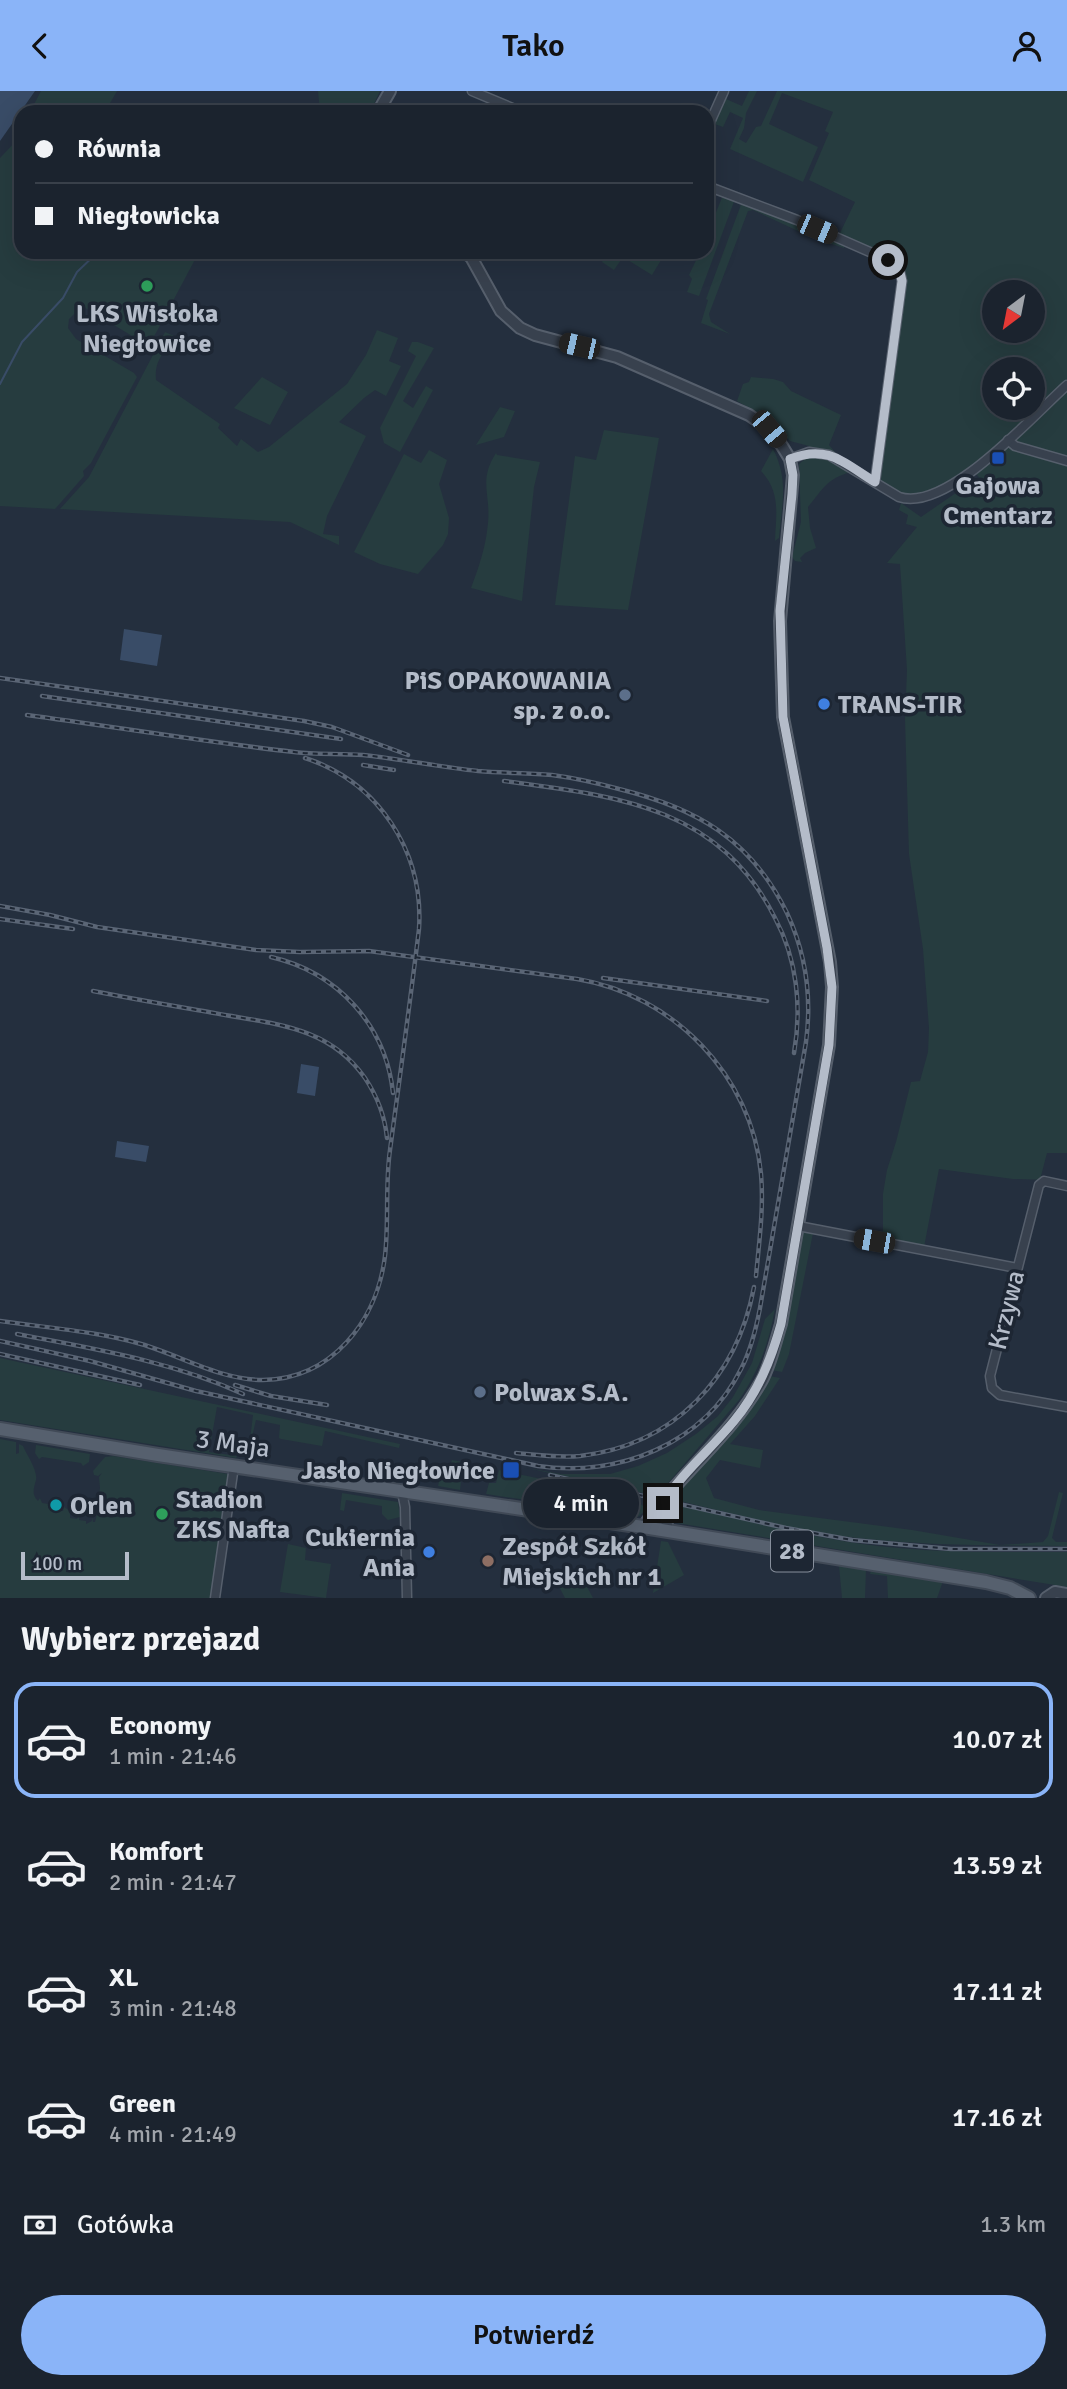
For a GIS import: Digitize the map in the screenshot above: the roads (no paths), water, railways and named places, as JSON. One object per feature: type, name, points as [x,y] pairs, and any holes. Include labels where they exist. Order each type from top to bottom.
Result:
[{"type":"main road","name":"3 Maja","points":[[0,1429],[916,1570],[995,1584],[1010,1588],[1028,1598]]},
{"type":"street","points":[[472,91],[505,105]]},
{"type":"street","points":[[714,113],[724,91]]},
{"type":"street","points":[[714,190],[797,220],[888,260],[899,268],[902,281],[875,482]]},
{"type":"street","points":[[472,259],[504,315],[524,331],[617,356],[740,410],[769,429],[790,459],[793,475],[780,621],[783,717],[828,953],[832,987],[829,1045],[781,1324],[771,1360],[762,1380],[735,1420],[643,1527]]},
{"type":"street","points":[[790,459],[809,452],[825,454],[902,498],[928,497],[959,481],[1067,385]]},
{"type":"street","points":[[1008,440],[1014,446],[1067,461]]},
{"type":"street","name":"Krzywa","points":[[1067,1185],[1040,1183],[990,1370],[991,1385],[997,1393],[1008,1398],[1067,1407]]},
{"type":"street","points":[[798,1226],[1017,1268]]},
{"type":"street","points":[[215,1598],[234,1466]]},
{"type":"street","points":[[402,1492],[405,1509],[407,1598]]},
{"type":"street","points":[[663,1503],[668,1531]]},
{"type":"street","points":[[1046,1598],[1055,1592],[1067,1595]]},
{"type":"street","points":[[1062,1598],[1067,1595]]},
{"type":"water","points":[[0,91],[35,91],[25,105],[14,105],[14,121],[0,141]]},
{"type":"water","points":[[124,629],[162,635],[157,666],[120,660]]},
{"type":"water","points":[[301,1064],[319,1067],[315,1096],[297,1093]]},
{"type":"water","points":[[117,1141],[149,1146],[146,1162],[115,1157]]},
{"type":"waterway","points":[[0,384],[22,342],[63,298],[77,272],[91,259]]},
{"type":"railway","points":[[0,678],[304,721],[332,727],[408,755]]},
{"type":"railway","points":[[42,696],[341,739]]},
{"type":"railway","points":[[0,1341],[90,1361],[196,1391],[538,1466],[598,1466],[628,1460],[656,1450],[682,1436],[705,1417],[725,1395],[741,1369],[750,1347],[760,1308],[808,1025],[808,992],[799,944],[773,887],[738,846],[697,817],[673,806],[611,787],[552,775],[478,771],[363,755],[294,752],[27,715]]},
{"type":"railway","points":[[0,1321],[124,1340],[216,1372],[263,1380],[288,1377],[310,1369],[330,1357],[347,1342],[361,1324],[372,1303],[385,1256],[389,1163],[419,929],[419,901],[414,873],[405,847],[375,802],[355,784],[331,769],[305,758]]},
{"type":"railway","points":[[363,765],[394,770]]},
{"type":"railway","points":[[504,781],[624,801],[660,813],[694,829],[725,851],[752,881],[775,918],[788,950],[796,984],[798,1018],[794,1053]]},
{"type":"railway","points":[[0,906],[97,927],[256,950],[369,951],[577,979],[612,988],[645,1002],[675,1022],[702,1045],[724,1073],[742,1104],[754,1138],[761,1174],[762,1213],[756,1276]]},
{"type":"railway","points":[[0,919],[73,929]]},
{"type":"railway","points":[[271,957],[295,964],[317,975],[354,1005],[369,1024],[380,1045],[393,1093]]},
{"type":"railway","points":[[603,978],[767,1001]]},
{"type":"railway","points":[[93,991],[278,1024],[316,1037],[350,1060],[365,1078],[380,1107],[387,1138]]},
{"type":"railway","points":[[516,1453],[580,1456],[614,1449],[644,1438],[672,1422],[696,1401],[716,1378],[733,1350],[754,1287]]},
{"type":"railway","points":[[17,1334],[160,1364],[243,1394]]},
{"type":"railway","points":[[0,1354],[140,1385]]},
{"type":"railway","points":[[235,1385],[271,1396],[327,1405]]},
{"type":"railway","points":[[550,1475],[786,1528],[852,1540],[951,1549],[1067,1549]]},
{"type":"place","name":"LKS Wisłoka Niegłowice","points":[[147,286]]},
{"type":"place","name":"Gajowa Cmentarz","points":[[998,458]]},
{"type":"place","name":"PiS OPAKOWANIA sp. z o.o.","points":[[625,695]]},
{"type":"place","name":"TRANS-TIR","points":[[824,704]]},
{"type":"place","name":"Polwax S.A.","points":[[480,1392]]},
{"type":"place","name":"Jasło Niegłowice","points":[[511,1470]]},
{"type":"place","name":"Orlen","points":[[56,1505]]},
{"type":"place","name":"Stadion ZKS Nafta","points":[[162,1514]]},
{"type":"place","name":"Cukiernia Ania","points":[[429,1552]]},
{"type":"place","name":"Zespół Szkół Miejskich nr 1","points":[[488,1561]]}]
